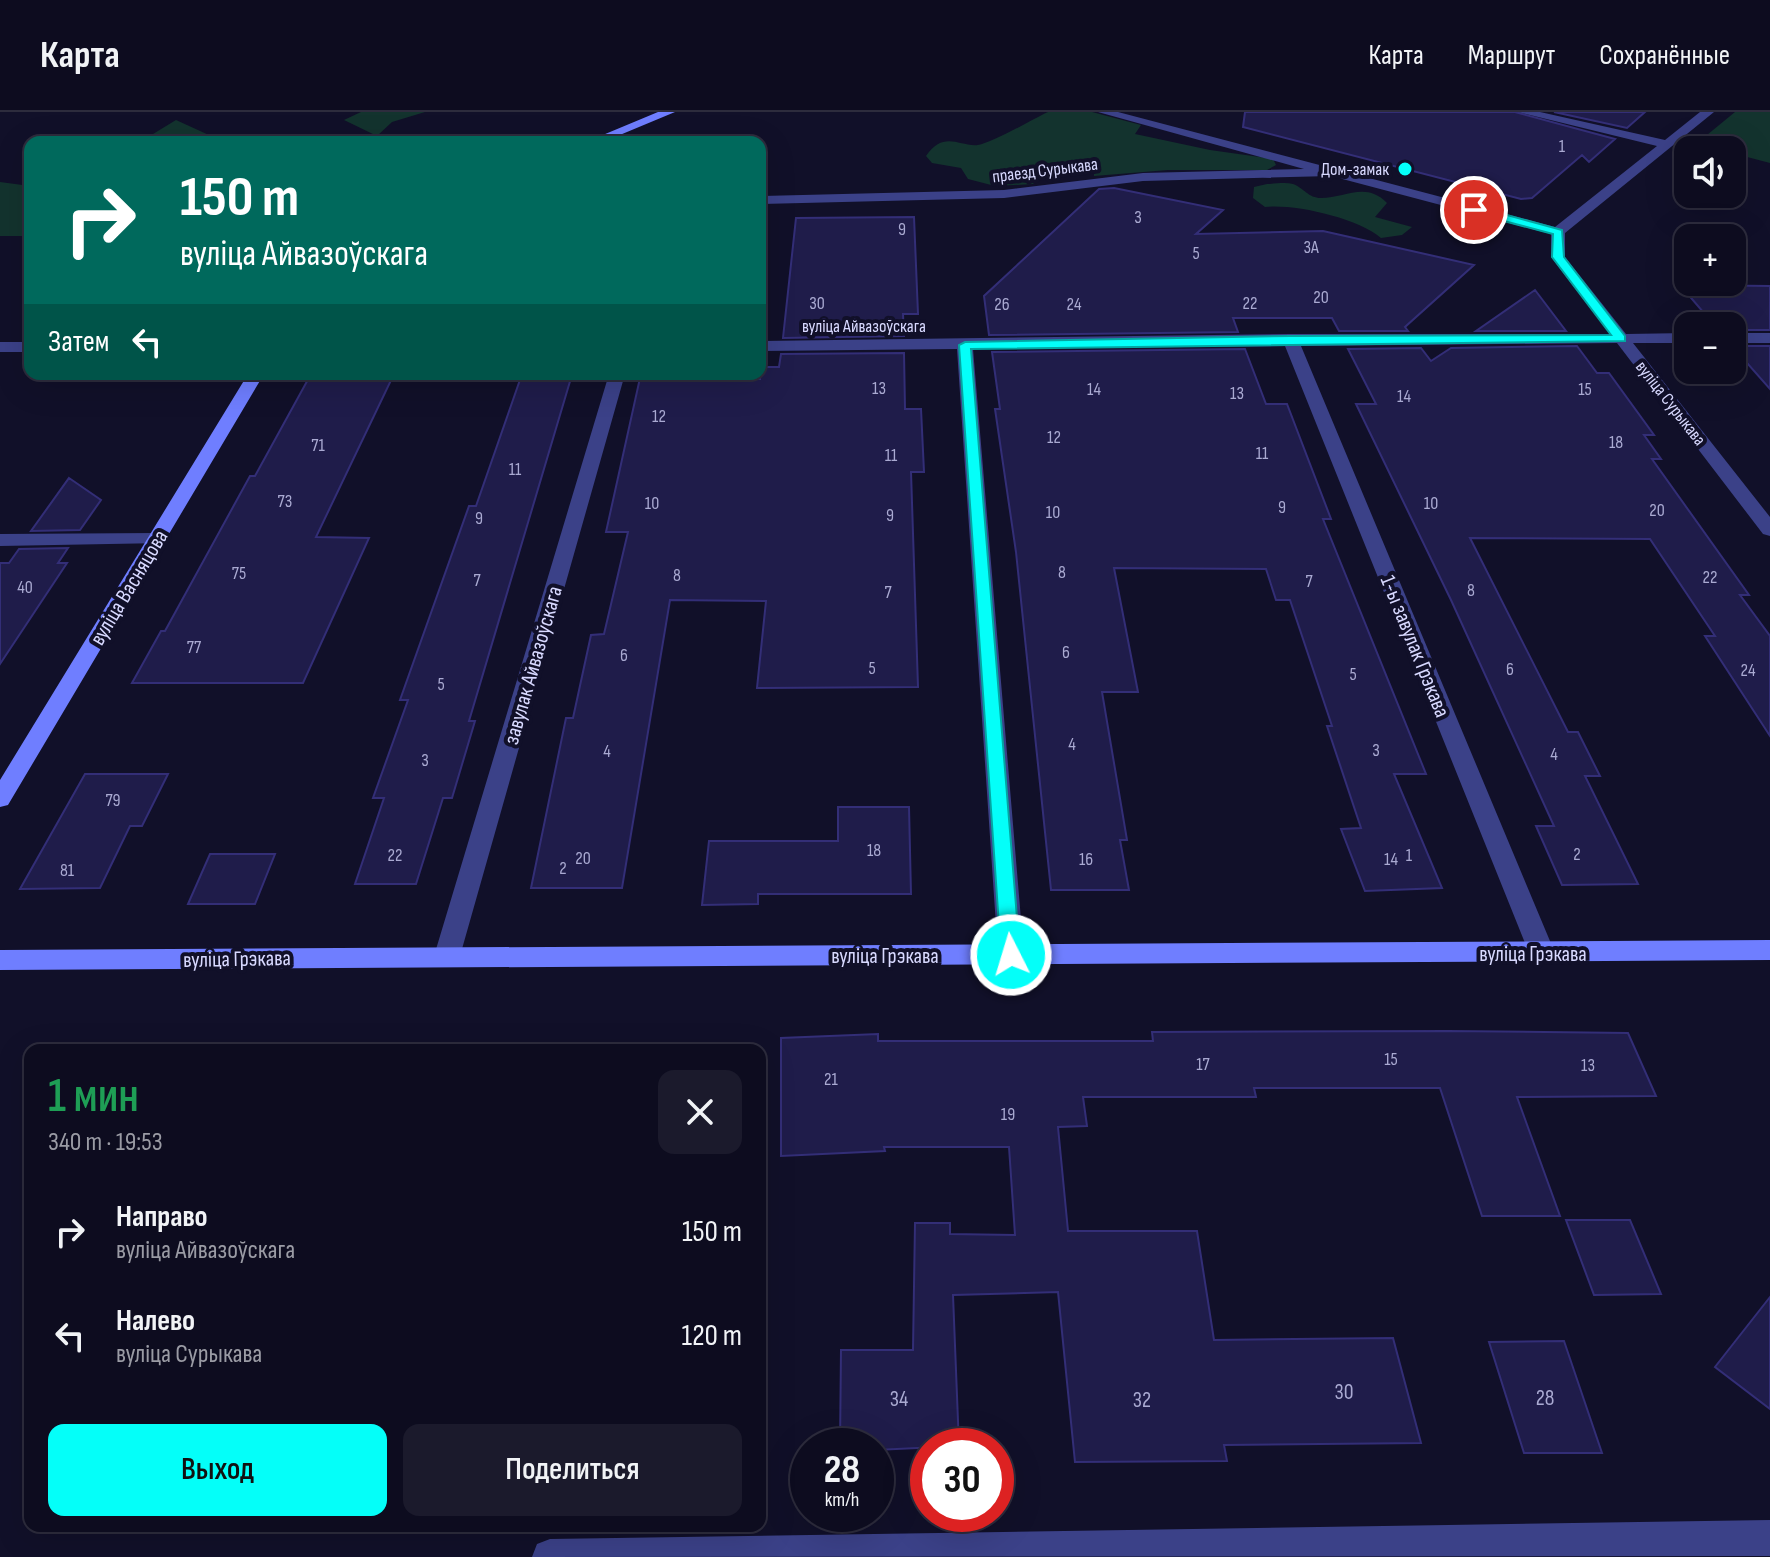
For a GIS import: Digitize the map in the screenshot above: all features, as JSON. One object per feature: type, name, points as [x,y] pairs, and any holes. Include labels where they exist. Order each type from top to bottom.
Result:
[{"type":"street","points":[[607,136],[669,112]]},
{"type":"street","points":[[1104,112],[1558,232],[1708,112]]},
{"type":"street","points":[[1524,112],[1669,145]]},
{"type":"street","name":"праезд Сурыкава","points":[[766,200],[1004,194],[1143,177],[1334,172]]},
{"type":"street","name":"вуліца Сурыкава","points":[[1558,232],[1558,257],[1770,530]]},
{"type":"street","name":"вуліца Айвазоўскага","points":[[766,346],[1674,338]]},
{"type":"street","points":[[1746,338],[1770,338]]},
{"type":"street","name":"1-ы завулак Грэкава","points":[[1290,339],[1542,953]]},
{"type":"street","points":[[965,345],[1011,955]]},
{"type":"street","points":[[0,347],[24,347]]},
{"type":"street","name":"вуліца Васняцова","points":[[0,799],[252,380]]},
{"type":"street","name":"завулак Айвазоўскага","points":[[447,956],[615,380]]},
{"type":"street","points":[[0,540],[157,539]]},
{"type":"street","name":"вуліца Грэкава","points":[[0,960],[1770,950]]},
{"type":"street","points":[[550,1557],[1770,1538]]},
{"type":"green space","points":[[361,112],[425,112],[392,122],[377,136],[344,120]]},
{"type":"green space","points":[[1048,112],[1092,112],[1141,125],[1135,134],[1273,159],[1276,165],[1267,170],[1168,170],[1094,176],[1094,164],[1047,172],[1033,184],[995,186],[968,179],[961,168],[932,163],[926,156],[945,142],[984,143]]},
{"type":"green space","points":[[1735,112],[1770,112],[1770,163],[1746,157],[1746,136],[1706,136]]},
{"type":"green space","points":[[176,120],[211,136],[157,136],[153,134]]},
{"type":"green space","points":[[0,182],[24,185],[24,236],[0,236]]},
{"type":"green space","points":[[1293,184],[1321,198],[1355,192],[1371,193],[1387,203],[1375,217],[1412,227],[1402,235],[1381,238],[1357,224],[1326,214],[1265,207],[1253,198],[1254,187]]},
{"type":"building","points":[[1245,112],[1515,112],[1615,139],[1589,162],[1582,155],[1532,198],[1521,199],[1243,127]]},
{"type":"building","points":[[1554,112],[1645,112],[1627,128]]},
{"type":"building","points":[[1114,188],[1223,210],[1196,234],[1323,231],[1474,265],[1405,327],[1408,331],[1339,331],[1332,318],[1233,318],[1238,332],[989,335],[984,296],[1099,189]]},
{"type":"building","points":[[914,217],[918,314],[903,314],[904,336],[783,338],[796,218]]},
{"type":"building","points":[[1746,286],[1770,286],[1770,330],[1746,330],[1746,312],[1703,312],[1689,296],[1746,296]]},
{"type":"building","points":[[1535,290],[1566,331],[1476,331]]},
{"type":"building","points":[[1577,346],[1597,373],[1609,373],[1654,435],[1644,435],[1661,459],[1652,459],[1749,595],[1740,595],[1770,636],[1770,736],[1705,636],[1715,636],[1650,539],[1470,538],[1568,732],[1578,732],[1600,776],[1585,776],[1638,884],[1562,885],[1536,826],[1554,826],[1451,600],[1356,404],[1376,404],[1348,349],[1421,348],[1431,361],[1451,348]]},
{"type":"building","points":[[1746,346],[1770,346],[1770,389],[1746,362]]},
{"type":"building","points":[[1245,349],[1266,404],[1287,404],[1331,519],[1323,519],[1426,774],[1394,774],[1442,888],[1365,891],[1341,829],[1361,828],[1327,726],[1332,726],[1290,600],[1276,600],[1266,569],[1114,568],[1138,692],[1102,692],[1127,840],[1120,840],[1129,890],[1051,890],[1016,552],[995,409],[1000,409],[992,352]]},
{"type":"building","points":[[904,353],[905,409],[921,409],[924,472],[911,472],[918,687],[757,688],[766,601],[670,600],[622,888],[531,888],[566,718],[573,718],[591,635],[604,634],[628,532],[606,532],[640,380],[766,380],[766,367],[779,367],[781,354]]},
{"type":"building","points":[[308,380],[391,380],[316,537],[369,538],[303,683],[132,683],[161,631],[165,631],[250,476],[255,476]]},
{"type":"building","points":[[520,380],[570,380],[469,721],[475,721],[452,798],[443,798],[416,884],[355,884],[384,798],[373,798],[408,700],[400,700],[469,506],[476,506]]},
{"type":"building","points":[[69,478],[101,500],[80,530],[31,531]]},
{"type":"building","points":[[68,548],[58,563],[67,563],[0,664],[0,563],[9,563],[19,549]]},
{"type":"building","points":[[85,774],[168,774],[142,826],[130,826],[100,888],[20,889]]},
{"type":"building","points":[[838,807],[909,807],[911,894],[758,894],[758,904],[702,905],[709,841],[838,841]]},
{"type":"building","points":[[210,854],[275,854],[255,904],[188,904]]},
{"type":"building","points":[[1152,1032],[1628,1033],[1656,1096],[1517,1097],[1560,1216],[1482,1216],[1440,1088],[1254,1088],[1256,1097],[1083,1097],[1087,1126],[1058,1127],[1068,1231],[1197,1231],[1214,1340],[1393,1338],[1421,1443],[1224,1445],[1227,1461],[1075,1462],[1058,1292],[953,1295],[958,1428],[910,1428],[910,1448],[894,1449],[894,1428],[840,1428],[841,1350],[913,1350],[915,1223],[950,1223],[950,1234],[1015,1235],[1009,1147],[884,1147],[885,1151],[781,1156],[781,1038],[878,1034],[878,1041],[1153,1041]]},
{"type":"building","points":[[1566,1220],[1630,1220],[1661,1294],[1594,1295]]},
{"type":"building","points":[[1770,1297],[1770,1409],[1715,1367]]},
{"type":"building","points":[[1564,1341],[1602,1453],[1524,1453],[1489,1342]]},
{"type":"place","name":"Дом-замак","points":[[1405,169]]},
{"type":"route","points":[[1011,955],[965,345],[1290,339],[1620,338],[1558,257],[1558,232],[1474,210]]}]
